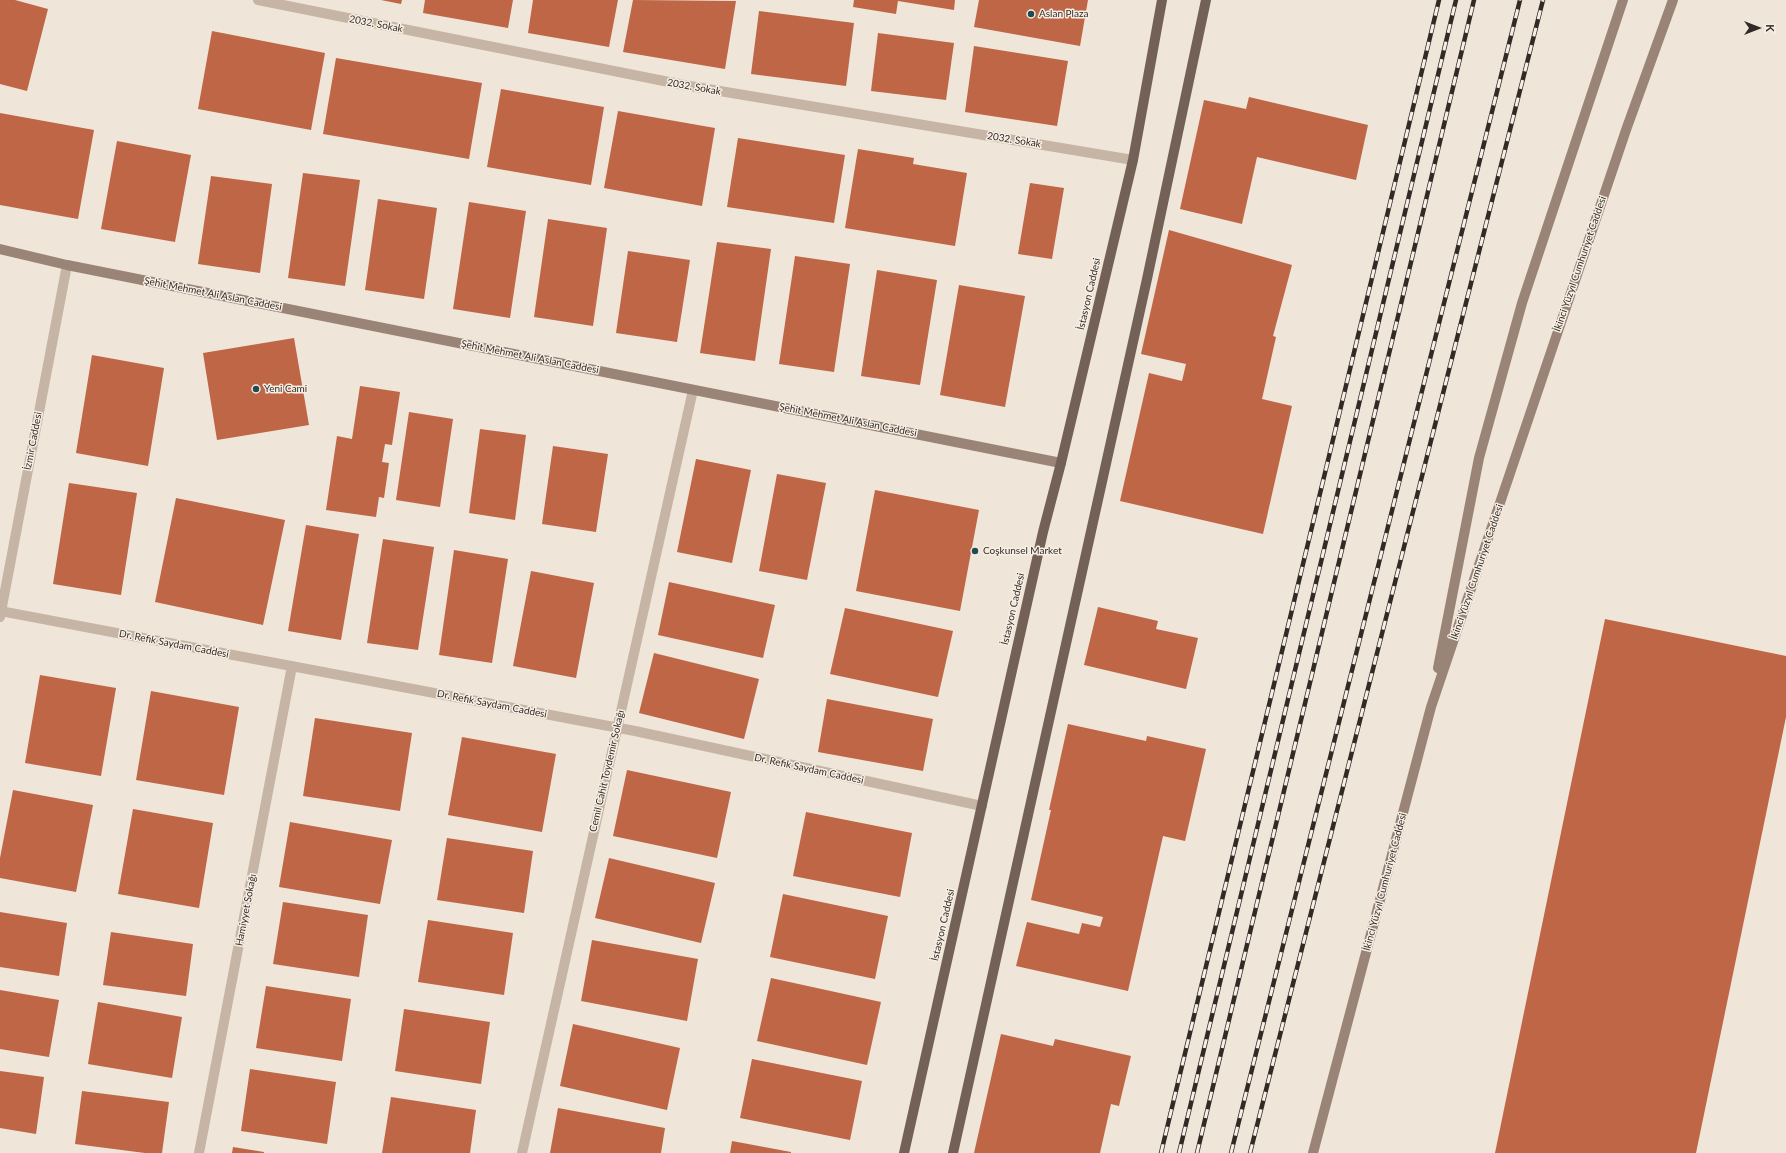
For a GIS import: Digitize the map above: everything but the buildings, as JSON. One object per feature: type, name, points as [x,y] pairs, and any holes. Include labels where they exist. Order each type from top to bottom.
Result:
[{"type":"main road","name":"İstasyon Caddesi","points":[[904,1153],[1043,532],[1061,463],[1133,160],[1162,0]]},
{"type":"main road","points":[[953,1153],[1145,287],[1206,0]]},
{"type":"main road","points":[[1431,707],[1484,443],[1522,303],[1623,0]]},
{"type":"main road","name":"İkinci Yüzyıl Cumhuriyet Caddesi","points":[[1313,1153],[1431,707],[1626,130],[1673,0]]},
{"type":"main road","name":"Şehit Mehmet Ali Aslan Caddesi","points":[[0,249],[67,265],[1061,463]]},
{"type":"street","name":"2032. Sokak","points":[[258,0],[684,85],[1133,160]]},
{"type":"street","name":"İzmir Caddesi","points":[[0,613],[67,265]]},
{"type":"street","name":"Cemil Cahit Toydemir Sokağı","points":[[522,1153],[693,390]]},
{"type":"street","name":"Dr. Refik Saydam Caddesi","points":[[0,613],[617,727],[982,806]]},
{"type":"street","name":"Hamiyyet Sokağı","points":[[199,1153],[292,666]]},
{"type":"railway","points":[[1161,1153],[1439,0]]},
{"type":"railway","points":[[1179,1153],[1456,0]]},
{"type":"railway","points":[[1197,1153],[1474,0]]},
{"type":"railway","points":[[1231,1153],[1520,0]]},
{"type":"railway","points":[[1250,1153],[1543,0]]},
{"type":"place","name":"Aslan Plaza","points":[[1031,14]]},
{"type":"place","name":"Yeni Cami","points":[[256,389]]},
{"type":"place","name":"Coşkunsel Market","points":[[975,551]]}]
